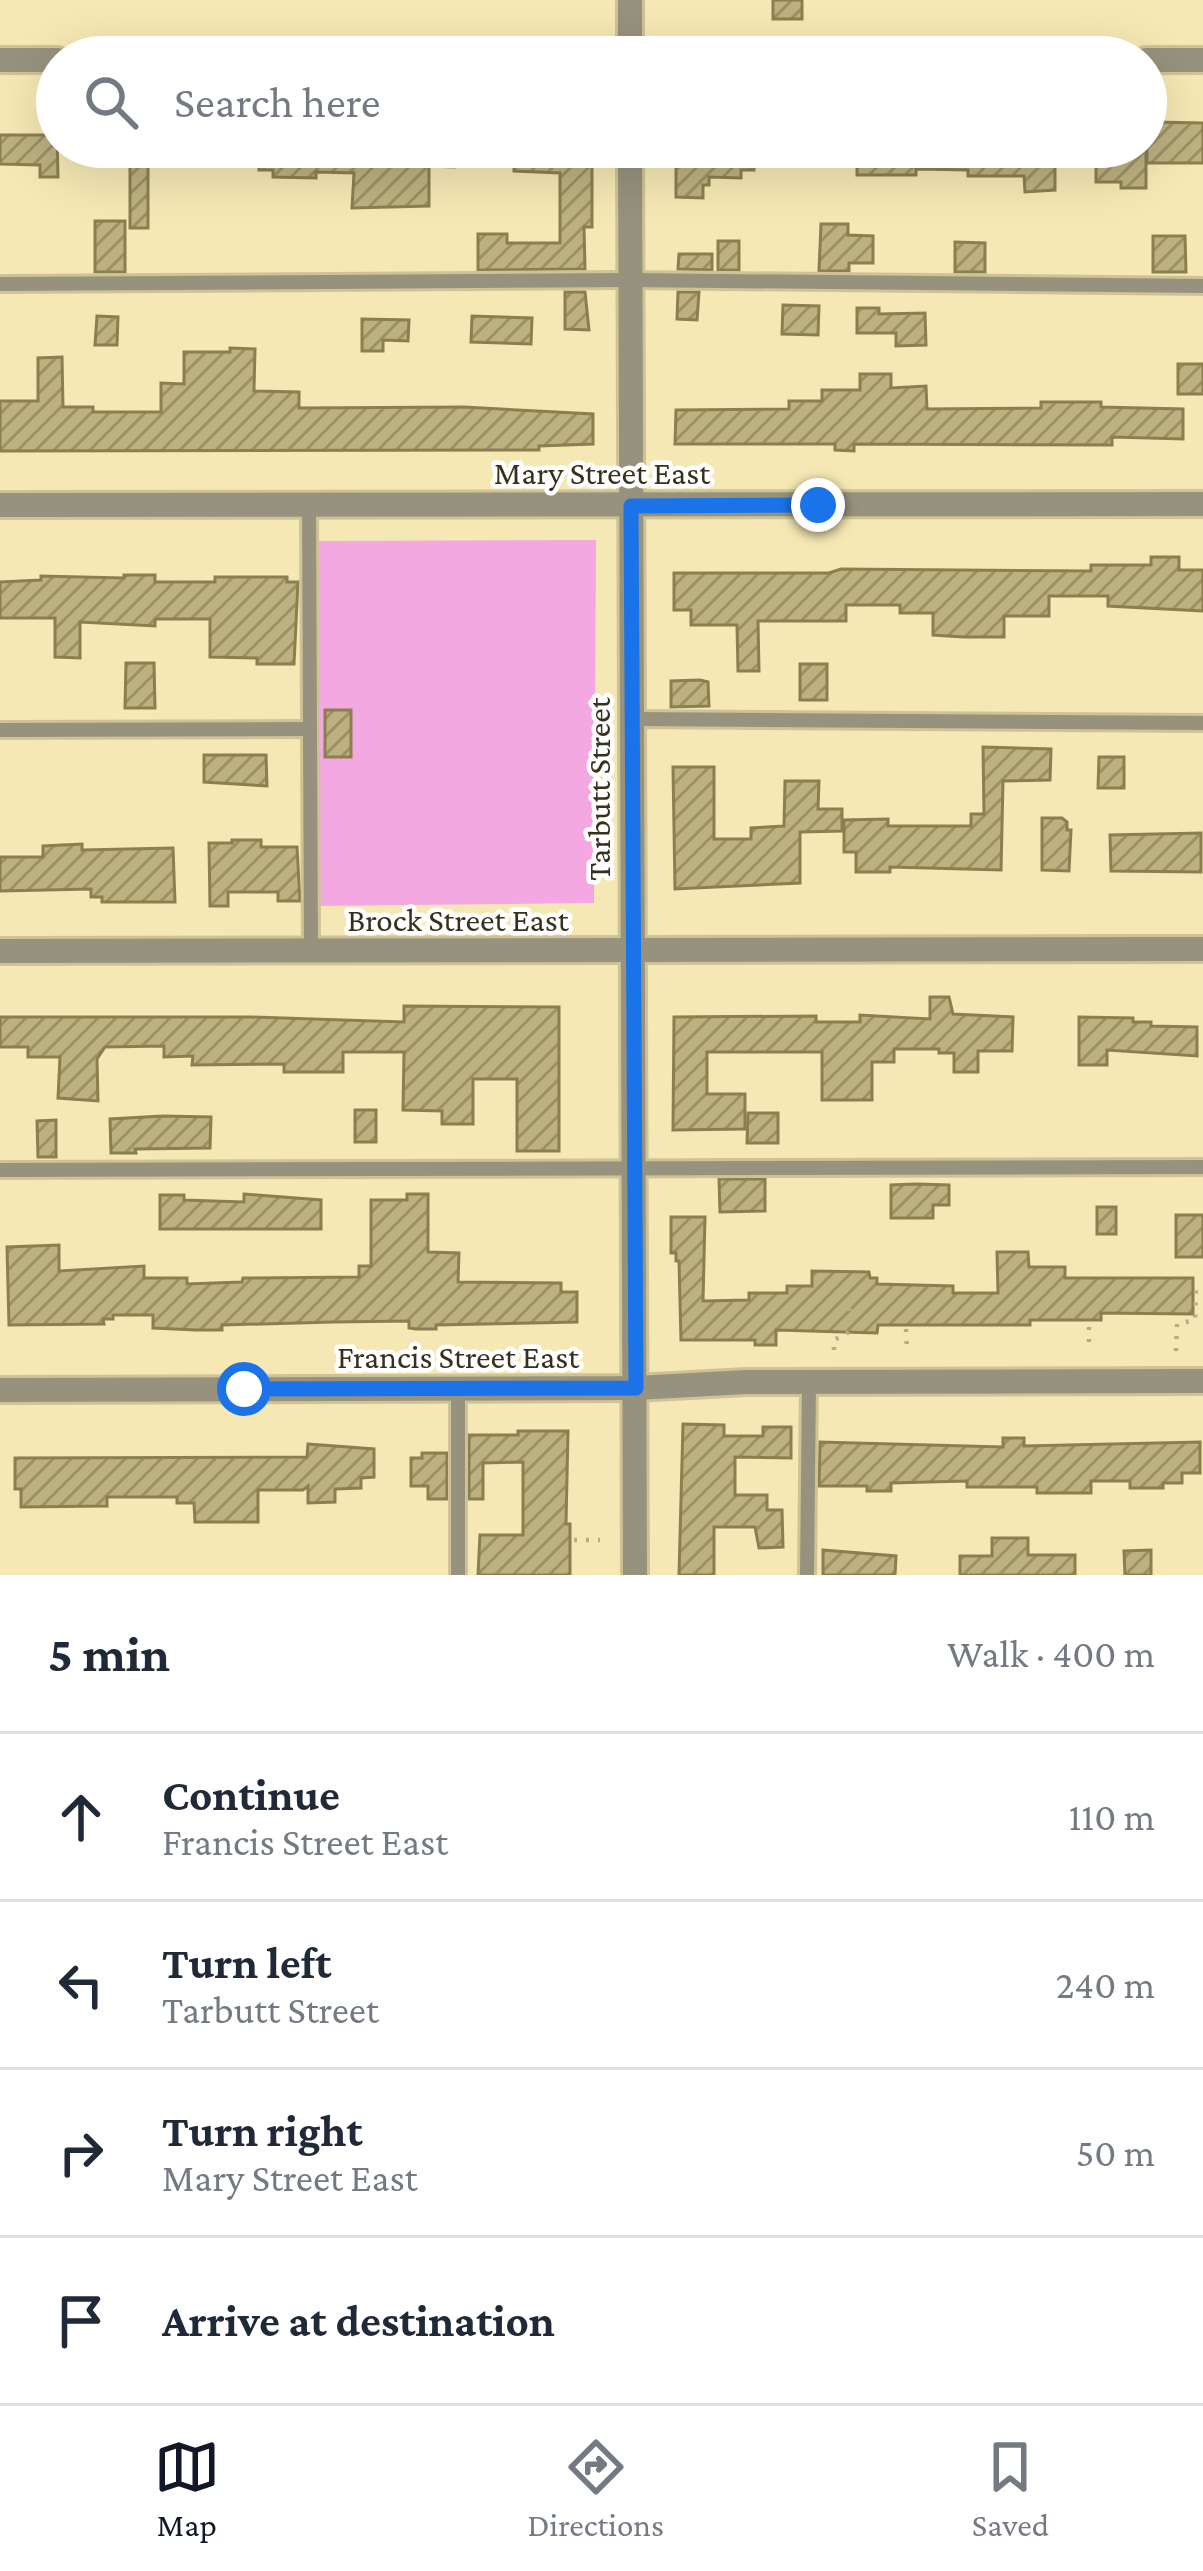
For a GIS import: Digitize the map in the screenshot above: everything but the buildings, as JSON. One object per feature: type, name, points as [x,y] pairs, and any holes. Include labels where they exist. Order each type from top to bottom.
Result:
[{"type":"street","points":[[630,0],[630,36]]},
{"type":"street","points":[[0,60],[36,60]]},
{"type":"street","points":[[1167,60],[1203,60]]},
{"type":"street","name":"Tarbutt Street","points":[[630,168],[635,1575]]},
{"type":"street","name":"Mary Street East","points":[[0,505],[1203,504]]},
{"type":"street","name":"Brock Street East","points":[[0,951],[1203,949]]},
{"type":"street","name":"Francis Street East","points":[[0,1390],[1203,1381]]},
{"type":"lane","points":[[0,284],[631,280],[1203,286]]},
{"type":"lane","points":[[309,505],[311,952]]},
{"type":"lane","points":[[631,719],[1203,723]]},
{"type":"lane","points":[[0,730],[310,729]]},
{"type":"lane","points":[[0,1170],[1203,1167]]},
{"type":"lane","points":[[807,1575],[809,1382]]},
{"type":"lane","points":[[458,1388],[458,1575]]},
{"type":"path","points":[[834,1350],[834,1340],[850,1332],[850,1287]]},
{"type":"path","points":[[1176,1351],[1178,1324],[1195,1320],[1196,1289]]},
{"type":"path","points":[[1089,1327],[1090,1351]]},
{"type":"path","points":[[906,1329],[907,1350]]},
{"type":"path","points":[[574,1540],[599,1540]]},
{"type":"shaded area","points":[[596,540],[594,903],[316,906],[315,541]]},
{"type":"route","points":[[244,1389],[636,1388],[631,506],[818,505]]}]
